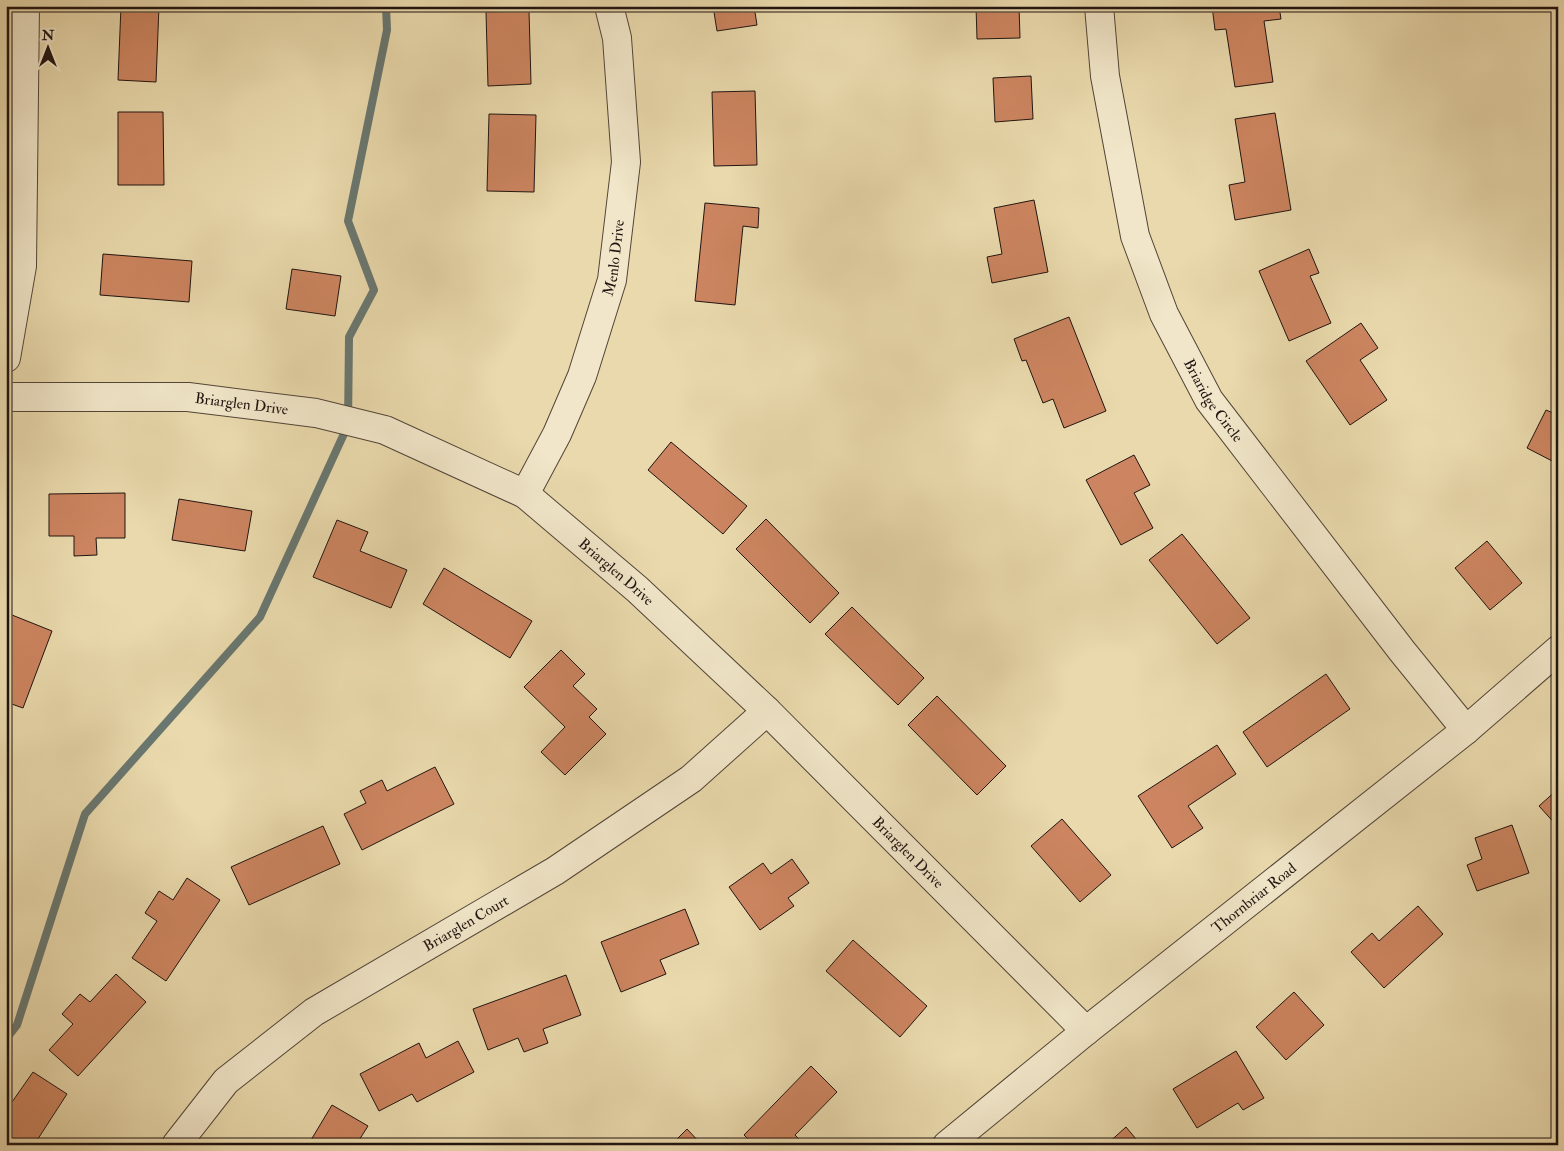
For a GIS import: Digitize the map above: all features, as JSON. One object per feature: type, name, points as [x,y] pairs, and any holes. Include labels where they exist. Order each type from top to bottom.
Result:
[{"type":"street","points":[[6,358],[22,266],[25,6]]},
{"type":"street","name":"Menlo Drive","points":[[525,494],[557,434],[582,376],[612,280],[626,162],[617,38],[609,6]]},
{"type":"street","name":"Briaridge Circle","points":[[1098,6],[1106,76],[1135,236],[1164,314],[1209,400],[1402,651],[1466,730]]},
{"type":"street","name":"Briarglen Drive","points":[[6,397],[188,397],[316,413],[385,430],[525,494],[637,589],[767,711],[1086,1031]]},
{"type":"street","name":"Thornbriar Road","points":[[947,1145],[1086,1031],[1466,730],[1558,650]]},
{"type":"street","name":"Briarglen Court","points":[[176,1145],[226,1081],[314,1012],[556,871],[691,779],[767,711]]},
{"type":"building","points":[[121,6],[159,6],[156,82],[118,80]]},
{"type":"building","points":[[713,6],[754,6],[757,25],[717,31]]},
{"type":"building","points":[[976,6],[1019,6],[1020,38],[977,39]]},
{"type":"building","points":[[1212,6],[1279,6],[1281,19],[1264,21],[1273,82],[1235,87],[1226,29],[1215,30]]},
{"type":"building","points":[[529,11],[531,84],[488,86],[486,12]]},
{"type":"building","points":[[1031,76],[1033,119],[995,122],[993,78]]},
{"type":"building","points":[[755,91],[757,165],[714,166],[712,92]]},
{"type":"building","points":[[118,112],[163,112],[164,185],[118,185]]},
{"type":"building","points":[[1275,113],[1291,210],[1235,220],[1229,185],[1245,182],[1235,119]]},
{"type":"building","points":[[489,114],[536,115],[534,192],[487,191]]},
{"type":"building","points":[[1034,200],[1048,272],[992,283],[987,257],[1002,254],[994,208]]},
{"type":"building","points":[[705,203],[759,208],[758,228],[743,226],[735,305],[695,301]]},
{"type":"building","points":[[1309,249],[1319,273],[1310,276],[1331,323],[1289,341],[1259,271]]},
{"type":"building","points":[[103,254],[192,261],[189,302],[100,295]]},
{"type":"building","points":[[292,269],[341,276],[335,316],[286,309]]},
{"type":"building","points":[[1069,317],[1106,411],[1064,428],[1053,399],[1043,403],[1026,360],[1022,361],[1014,339]]},
{"type":"building","points":[[1361,323],[1378,348],[1360,360],[1387,400],[1350,425],[1306,361]]},
{"type":"building","points":[[1546,410],[1558,415],[1558,464],[1527,448]]},
{"type":"building","points":[[671,442],[747,506],[723,534],[648,470]]},
{"type":"building","points":[[1134,455],[1150,485],[1134,493],[1153,528],[1121,545],[1086,480]]},
{"type":"building","points":[[125,493],[125,538],[96,538],[97,555],[74,556],[74,536],[49,536],[49,494]]},
{"type":"building","points":[[179,499],[252,511],[245,551],[172,540]]},
{"type":"building","points":[[766,519],[839,593],[810,623],[736,549]]},
{"type":"building","points":[[337,520],[368,532],[360,551],[407,570],[391,608],[313,577]]},
{"type":"building","points":[[1182,534],[1250,618],[1217,644],[1149,560]]},
{"type":"building","points":[[1487,541],[1522,583],[1490,610],[1455,568]]},
{"type":"building","points":[[444,568],[532,621],[510,658],[423,604]]},
{"type":"building","points":[[852,607],[924,678],[898,705],[825,634]]},
{"type":"building","points":[[12,615],[52,631],[23,708],[6,702],[6,630]]},
{"type":"building","points":[[561,650],[585,674],[573,686],[597,709],[589,717],[606,734],[565,775],[541,752],[565,727],[524,687]]},
{"type":"building","points":[[1326,674],[1350,709],[1267,767],[1243,732]]},
{"type":"building","points":[[937,696],[1006,766],[977,795],[908,725]]},
{"type":"building","points":[[1217,745],[1236,774],[1188,806],[1203,828],[1172,848],[1138,796]]},
{"type":"building","points":[[435,767],[454,804],[362,850],[344,814],[366,803],[360,791],[382,780],[387,791]]},
{"type":"building","points":[[1558,789],[1558,827],[1539,806]]},
{"type":"building","points":[[1062,819],[1111,875],[1080,902],[1031,846]]},
{"type":"building","points":[[1512,825],[1529,873],[1477,891],[1467,865],[1482,859],[1475,838]]},
{"type":"building","points":[[323,826],[340,864],[249,905],[231,867]]},
{"type":"building","points":[[792,859],[809,883],[788,898],[794,906],[760,930],[729,887],[763,863],[771,874]]},
{"type":"building","points":[[187,878],[220,900],[166,981],[132,958],[157,921],[145,913],[159,891],[173,900]]},
{"type":"building","points":[[1418,906],[1443,934],[1384,988],[1351,952],[1372,933],[1379,941]]},
{"type":"building","points":[[685,909],[699,944],[660,960],[666,974],[621,992],[601,942]]},
{"type":"building","points":[[853,940],[927,1006],[900,1037],[826,971]]},
{"type":"building","points":[[116,974],[146,1002],[78,1076],[49,1050],[73,1024],[62,1014],[80,994],[90,1002]]},
{"type":"building","points":[[566,975],[581,1015],[543,1029],[548,1043],[524,1052],[518,1038],[488,1050],[473,1009]]},
{"type":"building","points":[[1294,992],[1324,1025],[1286,1060],[1256,1027]]},
{"type":"building","points":[[458,1041],[474,1072],[417,1102],[412,1094],[379,1111],[360,1074],[419,1043],[426,1058]]},
{"type":"building","points":[[1236,1051],[1264,1098],[1243,1110],[1238,1103],[1197,1128],[1173,1089]]},
{"type":"building","points":[[811,1066],[837,1092],[795,1135],[804,1144],[754,1145],[744,1135]]},
{"type":"building","points":[[33,1072],[67,1094],[34,1145],[6,1145],[6,1098],[12,1102]]},
{"type":"building","points":[[332,1105],[368,1126],[356,1145],[308,1145]]},
{"type":"building","points":[[1126,1127],[1141,1145],[1106,1145]]},
{"type":"building","points":[[687,1129],[702,1145],[671,1145]]},
{"type":"building","points":[[286,1139],[296,1145],[283,1145]]},
{"type":"waterway","points":[[6,1039],[17,1025],[85,814],[260,617],[348,425],[349,337],[374,290],[348,221],[387,30],[386,6]]}]
